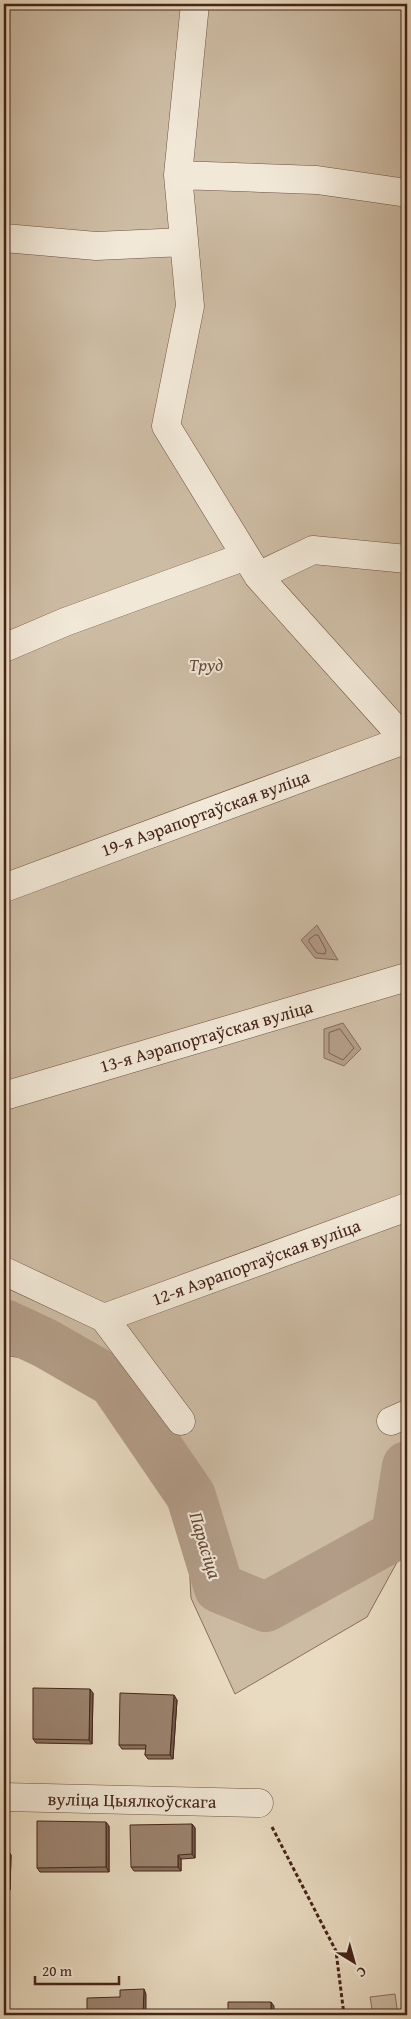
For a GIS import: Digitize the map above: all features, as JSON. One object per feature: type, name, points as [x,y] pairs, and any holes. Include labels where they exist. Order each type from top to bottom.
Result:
[{"type":"street","name":"19-я Аэрапортаўская вуліца","points":[[4,888],[407,740],[252,566],[166,426],[190,306],[178,175],[195,4]]},
{"type":"street","points":[[178,175],[317,180],[407,194]]},
{"type":"street","points":[[4,238],[96,246],[184,242]]},
{"type":"street","points":[[4,648],[65,622],[252,566],[313,550],[407,559]]},
{"type":"street","name":"13-я Аэрапортаўская вуліца","points":[[4,1096],[407,977]]},
{"type":"street","name":"12-я Аэрапортаўская вуліца","points":[[104,1318],[407,1207]]},
{"type":"street","points":[[4,1271],[104,1318],[181,1421]]},
{"type":"street","name":"вуліца Цыялкоўскага","points":[[4,1797],[259,1803]]},
{"type":"path","points":[[259,1803],[336,1951],[344,2015]]},
{"type":"green space","name":"Труд","points":[[4,4],[407,4],[407,1544],[367,1617],[235,1694],[191,1598],[187,1526],[177,1475],[113,1382],[92,1370],[4,1355]]},
{"type":"green space","points":[[395,1994],[398,2015],[373,2015],[370,1997]]},
{"type":"water","points":[[317,925],[338,960],[315,958],[301,940]]},
{"type":"water","points":[[343,1023],[361,1049],[344,1066],[324,1058],[324,1029]]},
{"type":"building","points":[[33,1688],[90,1689],[89,1740],[33,1739]]},
{"type":"building","points":[[120,1693],[174,1695],[170,1755],[145,1755],[146,1745],[119,1745]]},
{"type":"building","points":[[37,1821],[106,1822],[106,1867],[37,1868]]},
{"type":"building","points":[[192,1824],[192,1854],[178,1855],[178,1867],[131,1867],[130,1825]]},
{"type":"building","points":[[4,1851],[8,1851],[7,1886],[4,1886]]},
{"type":"building","points":[[144,1989],[143,2015],[87,2015],[87,1998],[120,1997],[120,1990]]},
{"type":"building","points":[[228,2002],[271,2002],[271,2015],[228,2015]]},
{"type":"waterway","name":"Парасіца","points":[[4,1324],[45,1343],[113,1382],[191,1496],[219,1588],[266,1607],[396,1535],[407,1466]]}]
